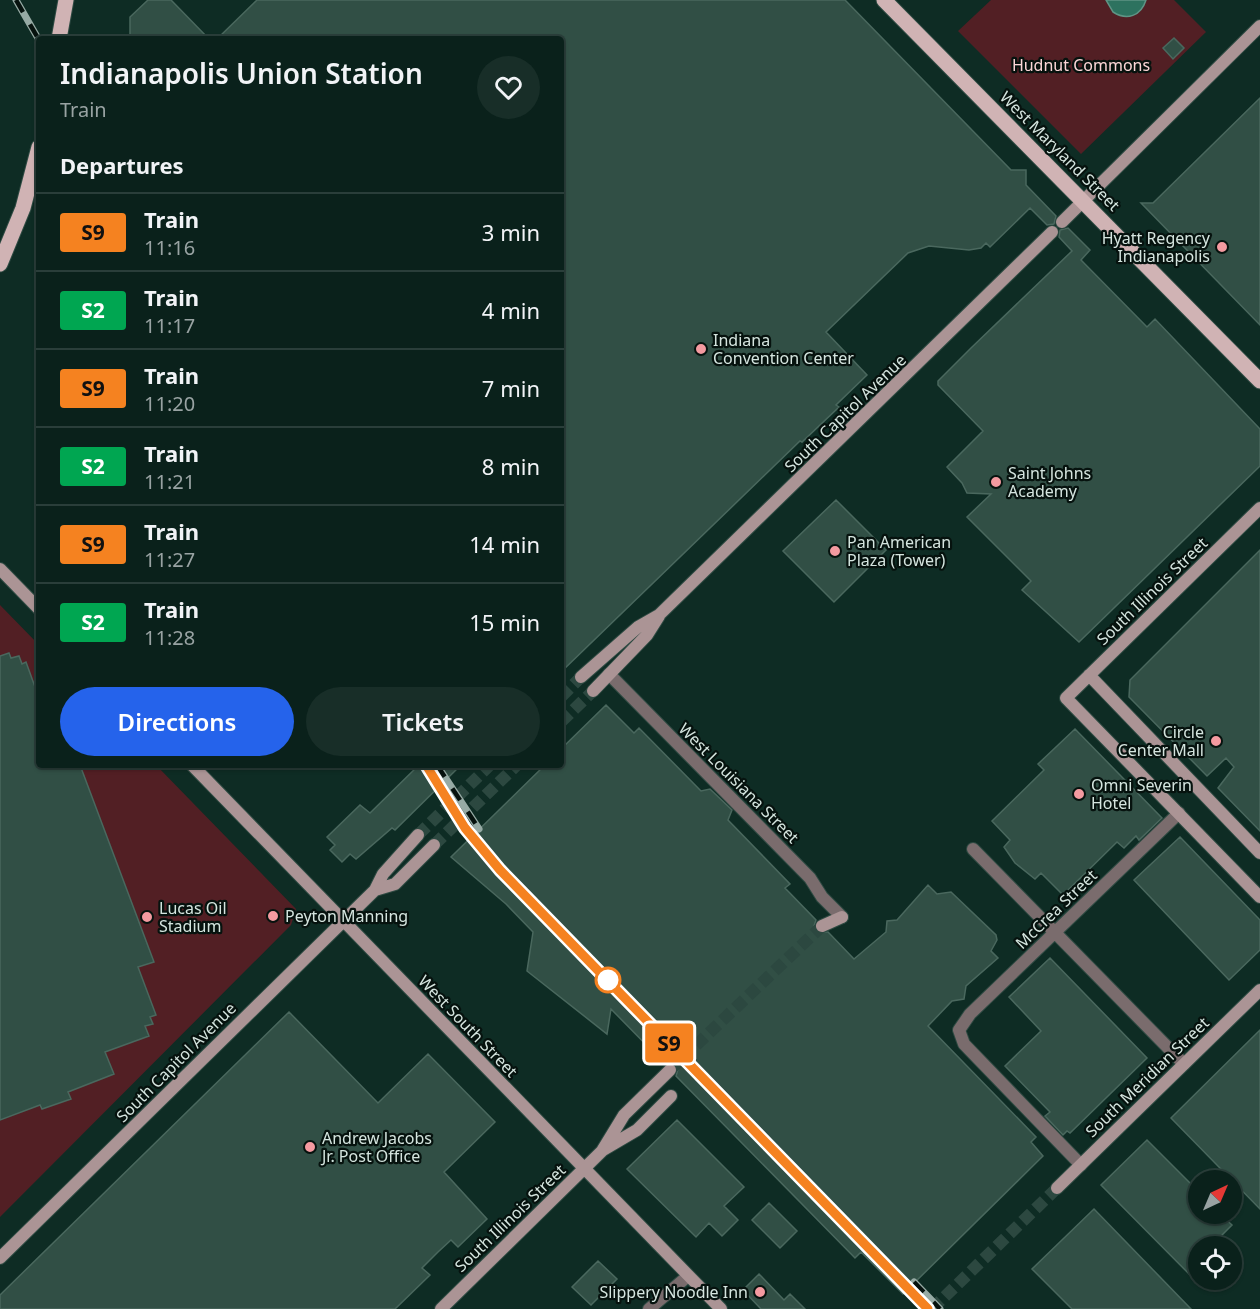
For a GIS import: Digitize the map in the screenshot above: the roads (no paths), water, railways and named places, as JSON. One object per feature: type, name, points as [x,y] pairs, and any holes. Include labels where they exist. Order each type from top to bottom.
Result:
[{"type":"main road","points":[[60,36],[66,0]]},
{"type":"main road","name":"West Maryland Street","points":[[884,0],[1260,381]]},
{"type":"main road","points":[[1062,222],[1260,26]]},
{"type":"main road","points":[[0,264],[23,208],[36,158]]},
{"type":"main road","name":"South Capitol Avenue","points":[[581,677],[638,627],[659,615],[1052,232]]},
{"type":"main road","name":"South Illinois Street","points":[[1179,813],[1066,698],[1260,508]]},
{"type":"main road","points":[[0,569],[36,606]]},
{"type":"main road","name":"South Capitol Avenue","points":[[593,691],[647,635],[659,615]]},
{"type":"main road","points":[[1089,675],[1260,853]]},
{"type":"main road","name":"West South Street","points":[[195,768],[721,1309]]},
{"type":"main road","points":[[1179,813],[1260,897]]},
{"type":"main road","name":"South Capitol Avenue","points":[[0,1258],[375,890],[383,874],[418,835]]},
{"type":"main road","name":"South Capitol Avenue","points":[[375,890],[395,884],[434,845]]},
{"type":"main road","points":[[822,926],[842,917]]},
{"type":"main road","name":"South Meridian Street","points":[[1057,1188],[1260,990]]},
{"type":"main road","name":"South Illinois Street","points":[[441,1309],[602,1151],[624,1115],[670,1070]]},
{"type":"main road","name":"South Illinois Street","points":[[602,1151],[637,1130],[671,1096]]},
{"type":"street","name":"West Louisiana Street","points":[[609,674],[810,878],[822,897],[842,917]]},
{"type":"street","name":"McCrea Street","points":[[1081,1165],[964,1044],[959,1030],[970,1014],[1179,813]]},
{"type":"street","points":[[974,849],[1184,1064]]},
{"type":"street","points":[[649,1309],[688,1276]]},
{"type":"tunnel","points":[[564,694],[581,677]]},
{"type":"tunnel","points":[[564,719],[593,691]]},
{"type":"tunnel","points":[[418,835],[487,768]]},
{"type":"tunnel","points":[[434,845],[514,768]]},
{"type":"tunnel","points":[[670,1070],[822,926]]},
{"type":"tunnel","points":[[932,1309],[1057,1188]]},
{"type":"railway","points":[[16,0],[37,36]]},
{"type":"railway","points":[[428,768],[472,836]]},
{"type":"railway","points":[[439,768],[479,829]]},
{"type":"railway","points":[[914,1282],[940,1309]]},
{"type":"train","name":"S9","points":[[428,768],[465,828],[500,870],[928,1309]]},
{"type":"place","name":"Hyatt Regency Indianapolis","points":[[1222,247]]},
{"type":"place","name":"Indiana Convention Center","points":[[701,349]]},
{"type":"place","name":"Saint Johns Academy","points":[[996,482]]},
{"type":"place","name":"Pan American Plaza (Tower)","points":[[835,551]]},
{"type":"place","name":"Circle Center Mall","points":[[1216,741]]},
{"type":"place","name":"Omni Severin Hotel","points":[[1079,794]]},
{"type":"place","name":"Peyton Manning","points":[[273,916]]},
{"type":"place","name":"Lucas Oil Stadium","points":[[147,917]]},
{"type":"place","name":"Andrew Jacobs Jr. Post Office","points":[[310,1147]]},
{"type":"place","name":"Slippery Noodle Inn","points":[[760,1292]]},
{"type":"park label","name":"Hudnut Commons","points":[[1081,65]]}]
